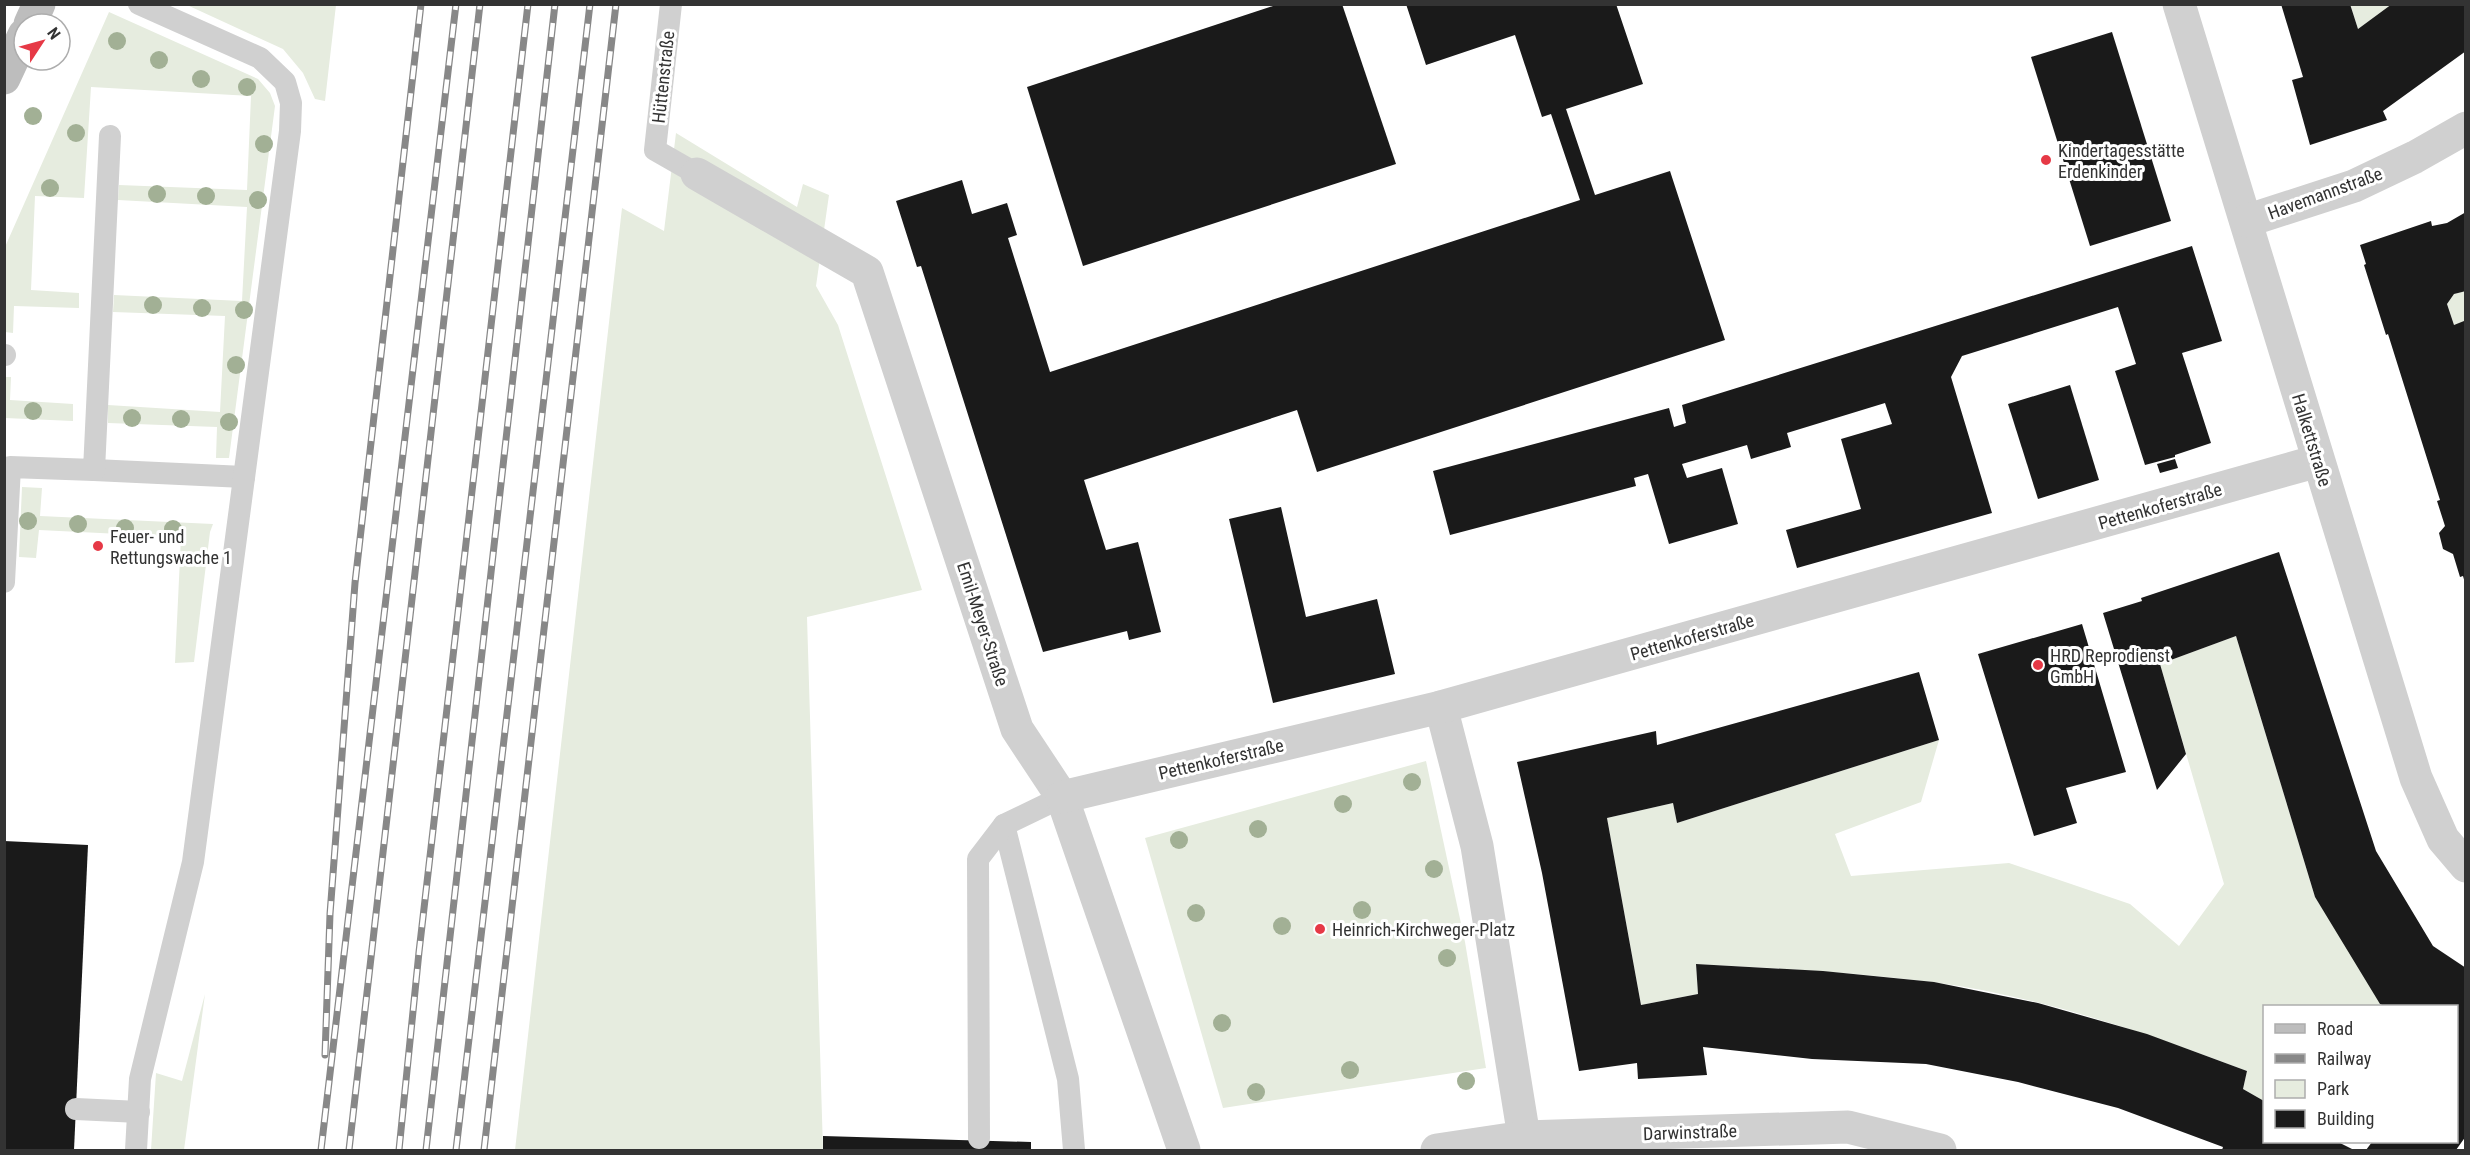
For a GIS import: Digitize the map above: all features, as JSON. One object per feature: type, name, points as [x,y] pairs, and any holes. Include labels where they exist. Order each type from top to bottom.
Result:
[{"type":"main road","points":[[4,78],[12,61]]},
{"type":"street","name":"Halkettstraße","points":[[2179,4],[2416,778],[2443,839],[2466,867]]},
{"type":"street","name":"Havemannstraße","points":[[2246,220],[2354,186],[2415,157],[2466,128]]},
{"type":"street","name":"Emil-Meyer-Straße","points":[[698,174],[867,272],[1017,729],[1062,797],[1184,1150]]},
{"type":"street","name":"Pettenkoferstraße","points":[[1062,797],[1441,707],[2318,461]]},
{"type":"street","points":[[1441,707],[1477,846],[1524,1137]]},
{"type":"street","name":"Darwinstraße","points":[[1437,1150],[1524,1137],[1848,1127],[1940,1150]]},
{"type":"lane","points":[[136,1150],[140,1078],[193,862],[290,131],[291,103],[285,82],[260,58],[139,4]]},
{"type":"lane","name":"Hüttenstraße","points":[[671,4],[655,150],[698,174]]},
{"type":"lane","points":[[94,470],[110,135]]},
{"type":"lane","points":[[4,582],[10,467],[244,477]]},
{"type":"lane","points":[[979,1138],[978,859],[1004,825],[1062,797]]},
{"type":"lane","points":[[1004,825],[1068,1079],[1074,1150]]},
{"type":"lane","points":[[76,1109],[139,1112]]},
{"type":"green space","points":[[2350,4],[2392,5],[2358,29]]},
{"type":"green space","points":[[187,5],[336,5],[325,101],[315,99],[303,73],[283,49]]},
{"type":"green space","points":[[109,12],[258,79],[270,93],[275,106],[229,458],[216,458],[217,427],[108,423],[108,405],[220,412],[225,316],[113,312],[114,295],[242,301],[247,207],[118,200],[119,185],[247,190],[251,96],[91,87],[84,198],[35,196],[31,290],[79,293],[79,308],[14,306],[13,333],[5,332],[5,247]]},
{"type":"green space","points":[[676,133],[797,207],[803,184],[829,195],[816,286],[838,325],[922,590],[807,617],[823,1150],[515,1150],[622,208],[664,231]]},
{"type":"green space","points":[[2465,291],[2465,326],[2464,322],[2454,325],[2447,304],[2454,294]]},
{"type":"green space","points":[[5,377],[11,377],[10,400],[73,404],[73,421],[5,418]]},
{"type":"green space","points":[[22,487],[42,488],[40,516],[213,524],[210,532],[194,662],[175,663],[181,537],[39,530],[36,558],[19,557]]},
{"type":"green space","points":[[2236,636],[2315,897],[2383,1005],[2263,1005],[2263,1100],[2243,1089],[2247,1071],[2132,1030],[2052,1006],[1972,988],[1844,973],[1696,964],[1698,994],[1641,1005],[1607,818],[1673,803],[1677,823],[1939,740],[1921,802],[1835,834],[1851,876],[2009,863],[2130,904],[2179,946],[2224,884],[2160,664]]},
{"type":"green space","points":[[1426,761],[1465,942],[1486,1068],[1223,1108],[1145,838]]},
{"type":"green space","points":[[205,994],[184,1150],[151,1150],[156,1073],[182,1081]]},
{"type":"building","points":[[1279,4],[1342,4],[1396,164],[1083,266],[1027,87]]},
{"type":"building","points":[[1406,4],[1616,4],[1643,84],[1566,109],[1595,195],[1670,171],[1725,340],[1317,472],[1297,410],[1084,480],[1106,550],[1138,542],[1161,632],[1129,640],[1127,631],[1043,652],[921,266],[917,267],[896,201],[962,180],[972,214],[1007,203],[1017,235],[1008,238],[1050,372],[1580,200],[1551,114],[1542,117],[1515,35],[1426,65]]},
{"type":"building","points":[[2281,4],[2350,4],[2358,29],[2392,4],[2466,4],[2466,51],[2383,111],[2387,120],[2310,145],[2292,80],[2303,77]]},
{"type":"building","points":[[2112,32],[2171,221],[2090,246],[2031,57]]},
{"type":"building","points":[[2466,212],[2466,291],[2454,294],[2447,304],[2454,325],[2464,321],[2466,326],[2465,583],[2463,576],[2460,577],[2453,554],[2443,549],[2439,533],[2445,526],[2437,501],[2440,500],[2364,265],[2366,264],[2360,245],[2431,221],[2432,226],[2447,223]]},
{"type":"building","points":[[2192,246],[2222,341],[2182,353],[2211,443],[2175,455],[2175,457],[2145,465],[2115,371],[2136,364],[2118,307],[1962,356],[1951,377],[1992,513],[1797,568],[1786,530],[1861,509],[1841,439],[1892,424],[1885,403],[1787,433],[1791,447],[1751,459],[1747,445],[1682,464],[1687,478],[1722,468],[1738,524],[1669,544],[1648,474],[1634,478],[1636,486],[1450,535],[1433,471],[1669,408],[1674,427],[1686,423],[1682,405]]},
{"type":"building","points":[[2070,385],[2099,480],[2038,499],[2008,404]]},
{"type":"building","points":[[2175,459],[2178,468],[2160,473],[2157,464]]},
{"type":"building","points":[[1281,507],[1306,617],[1377,599],[1395,674],[1273,703],[1229,519]]},
{"type":"building","points":[[2279,552],[2376,851],[2433,946],[2466,968],[2466,1136],[2456,1150],[2366,1150],[2371,1143],[2458,1143],[2458,1005],[2380,1004],[2315,897],[2236,636],[2160,664],[2186,754],[2157,790],[2103,613],[2142,601],[2141,598]]},
{"type":"building","points":[[2082,624],[2126,772],[2066,788],[2077,823],[2034,836],[1978,654]]},
{"type":"building","points":[[1919,672],[1939,740],[1677,823],[1673,803],[1607,818],[1641,1005],[1698,994],[1696,964],[1823,971],[1934,982],[2038,1003],[2147,1034],[2247,1071],[2243,1089],[2263,1100],[2263,1143],[2340,1143],[2354,1150],[2222,1150],[2223,1147],[2118,1108],[2018,1082],[1926,1064],[1812,1059],[1703,1047],[1707,1075],[1638,1079],[1637,1063],[1579,1071],[1542,873],[1517,762],[1656,731],[1657,745]]},
{"type":"building","points":[[4,841],[88,845],[74,1150],[4,1150]]},
{"type":"building","points":[[823,1136],[1031,1142],[1031,1150],[823,1150]]},
{"type":"railway","points":[[325,1055],[330,914],[355,583],[421,4]]},
{"type":"railway","points":[[321,1150],[456,4]]},
{"type":"railway","points":[[349,1150],[480,4]]},
{"type":"railway","points":[[399,1150],[419,952],[528,4]]},
{"type":"railway","points":[[426,1150],[555,4]]},
{"type":"railway","points":[[456,1150],[590,4]]},
{"type":"railway","points":[[484,1150],[616,4]]},
{"type":"place","name":"Kindertagesstätte Erdenkinder","points":[[2046,160]]},
{"type":"place","name":"Feuer- und Rettungswache 1","points":[[98,546]]},
{"type":"place","name":"HRD Reprodienst GmbH","points":[[2038,665]]},
{"type":"place","name":"Heinrich-Kirchweger-Platz","points":[[1320,929]]}]
